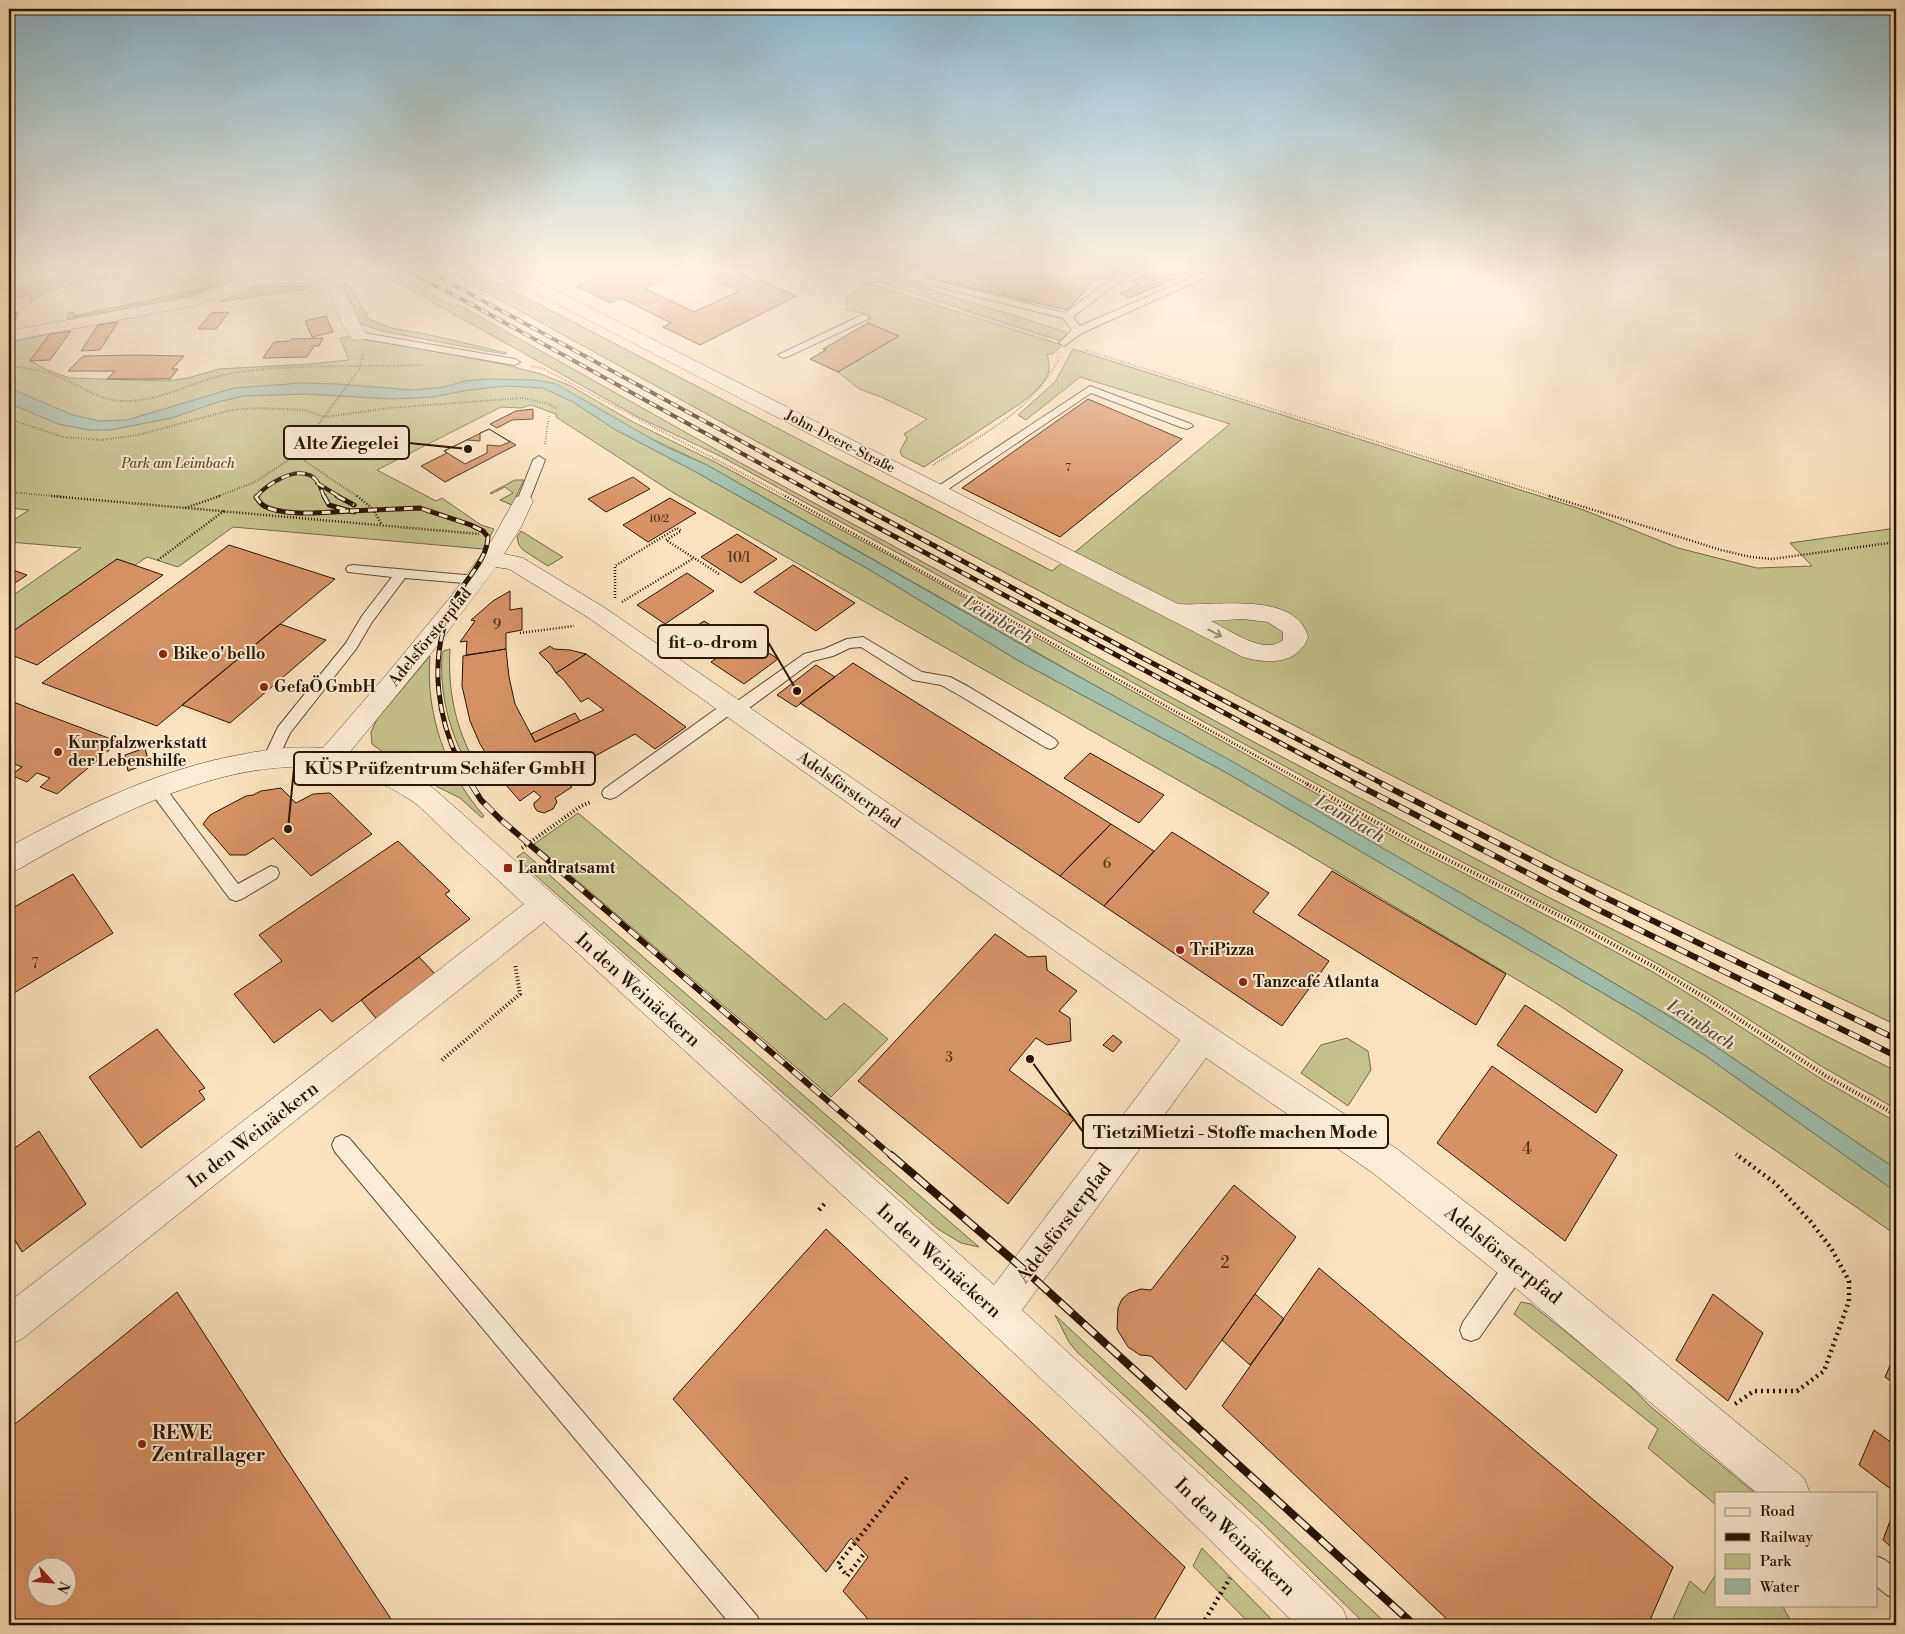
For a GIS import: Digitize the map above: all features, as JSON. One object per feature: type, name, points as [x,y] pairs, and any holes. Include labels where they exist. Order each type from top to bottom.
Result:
[{"type":"street","name":"John-Deere-Straße","points":[[659,349],[1172,611]]},
{"type":"street","name":"Adelsförsterpfad","points":[[329,759],[418,654],[482,569],[505,536],[523,501]]},
{"type":"street","name":"Adelsförsterpfad","points":[[482,569],[516,563],[597,612],[1202,1037],[1385,1161],[1517,1265],[1788,1492]]},
{"type":"street","name":"In den Weinäckern","points":[[12,854],[80,820],[155,786],[208,770],[271,759],[306,757],[329,759],[377,772],[402,782],[422,794],[997,1313],[1248,1548],[1327,1625]]},
{"type":"street","name":"In den Weinäckern","points":[[9,1326],[543,905]]},
{"type":"street","name":"Adelsförsterpfad","points":[[997,1313],[1202,1037]]},
{"type":"lane","points":[[441,349],[515,362]]},
{"type":"lane","points":[[782,355],[794,349]]},
{"type":"lane","points":[[936,491],[1090,389],[1187,426]]},
{"type":"lane","name":"Adelsförsterpfad","points":[[523,501],[539,460]]},
{"type":"lane","points":[[353,569],[401,574],[482,569]]},
{"type":"lane","points":[[271,759],[283,730],[351,646],[367,619],[401,574]]},
{"type":"lane","points":[[610,793],[809,657],[828,653],[847,644],[862,642],[918,676],[945,681],[964,691],[1050,743]]},
{"type":"lane","points":[[155,786],[236,894],[271,873]]},
{"type":"lane","points":[[342,1145],[748,1625]]},
{"type":"lane","points":[[1472,1330],[1517,1265]]},
{"type":"lane","points":[[1878,1571],[1896,1586]]},
{"type":"path","points":[[912,478],[1026,404],[1050,378],[1061,349]]},
{"type":"path","points":[[1084,349],[1736,553],[1772,559],[1896,542]]},
{"type":"path","points":[[515,362],[544,369],[718,459],[1410,841],[1574,923],[1698,993],[1826,1076],[1896,1115]]},
{"type":"path","points":[[9,366],[30,368],[58,376],[99,395],[120,401],[156,395],[209,378],[239,372],[360,368],[296,454],[255,482],[184,508]]},
{"type":"path","points":[[9,419],[63,437],[102,440],[138,435],[231,410],[273,407],[304,410],[325,416],[389,408],[499,399],[533,400],[558,409]]},
{"type":"path","points":[[539,460],[544,448],[549,414]]},
{"type":"path","points":[[296,454],[357,496],[373,510],[382,526]]},
{"type":"path","points":[[9,492],[505,536]]},
{"type":"path","points":[[158,560],[224,511]]},
{"type":"path","points":[[694,558],[615,606],[615,566],[677,528],[681,531],[666,540],[719,574]]},
{"type":"path","points":[[520,633],[578,625],[597,612]]},
{"type":"path","points":[[499,864],[581,806],[610,793]]},
{"type":"path","points":[[442,1060],[520,994],[513,950],[507,935]]},
{"type":"path","points":[[1717,1434],[1732,1406],[1754,1391],[1797,1391],[1824,1371],[1849,1301],[1849,1282],[1831,1248],[1810,1221],[1775,1183],[1736,1154]]},
{"type":"path","points":[[863,1555],[847,1576],[838,1564],[908,1475]]},
{"type":"path","points":[[1202,1625],[1248,1548]]},
{"type":"green space","name":"Park am Leimbach","points":[[9,349],[39,349],[31,361],[47,370],[70,378],[167,381],[188,378],[219,369],[349,360],[345,349],[425,349],[502,364],[541,374],[571,386],[633,422],[715,462],[890,556],[1407,844],[1653,972],[1823,1080],[1896,1122],[1896,1169],[1684,1025],[1525,930],[707,465],[574,402],[616,430],[696,472],[870,570],[1019,661],[1227,773],[1637,1013],[1706,1056],[1896,1192],[1896,1235],[1716,1109],[1551,1000],[1292,845],[672,492],[556,417],[556,414],[531,405],[521,408],[501,407],[377,470],[436,501],[442,498],[481,525],[494,529],[483,549],[233,527],[178,567],[147,557],[135,565],[117,559],[9,634],[9,598],[81,548],[9,542],[9,523],[29,510],[9,508]]},
{"type":"green space","points":[[479,349],[491,349],[507,353]]},
{"type":"green space","points":[[517,349],[538,349],[726,455],[1252,741],[1550,898],[1896,1071],[1896,1109],[1821,1066],[1717,999],[1600,932],[1413,837],[722,457],[640,418]]},
{"type":"green space","points":[[589,349],[626,349],[1052,571],[1230,424],[1080,377],[1026,420],[1018,415],[1055,382],[1073,349],[1584,510],[1678,548],[1757,568],[1812,566],[1790,543],[1896,528],[1896,1025],[1566,865],[1274,715],[752,439]]},
{"type":"green space","points":[[877,349],[1058,349],[1053,354],[1047,354],[1048,375],[1034,392],[1021,403],[924,467],[902,456],[900,451],[907,438],[904,434],[927,419],[881,397],[859,389],[838,372]]},
{"type":"green space","points":[[515,480],[524,480],[512,505],[500,500],[513,493],[505,487],[490,493]]},
{"type":"green space","points":[[521,531],[563,557],[548,566],[523,550],[519,545],[517,537]]},
{"type":"green space","points":[[450,649],[453,702],[462,735],[477,767],[487,782],[480,786],[456,740],[446,707],[443,690],[442,655],[443,651]]},
{"type":"green space","points":[[430,656],[431,699],[441,741],[459,781],[484,816],[482,818],[460,798],[436,786],[427,774],[385,754],[372,744],[371,732],[377,719]]},
{"type":"green space","points":[[578,813],[826,1020],[844,1003],[888,1039],[831,1097],[534,844]]},
{"type":"green space","points":[[524,852],[979,1247],[961,1243],[938,1229],[528,869],[517,857]]},
{"type":"green space","points":[[1347,1038],[1368,1051],[1371,1070],[1348,1106],[1301,1073],[1321,1045]]},
{"type":"green space","points":[[1521,1302],[1531,1304],[1617,1373],[1650,1406],[1754,1492],[1715,1492],[1715,1504],[1648,1448],[1658,1429],[1514,1314]]},
{"type":"green space","points":[[1055,1315],[1388,1625],[1366,1625],[1263,1524],[1076,1351],[1069,1342]]},
{"type":"green space","points":[[1202,1548],[1277,1625],[1251,1625],[1193,1566]]},
{"type":"green space","points":[[1715,1576],[1715,1606],[1783,1606],[1793,1625],[1670,1625],[1690,1581],[1704,1593]]},
{"type":"water","points":[[485,379],[536,380],[556,384],[666,447],[707,465],[1031,650],[1235,763],[1525,930],[1684,1025],[1896,1169],[1896,1192],[1706,1056],[1637,1013],[1227,773],[1019,661],[870,570],[696,472],[616,430],[573,402],[543,388],[507,386],[469,390],[433,397],[392,399],[306,394],[244,396],[218,402],[172,418],[110,430],[88,430],[58,424],[9,403],[9,388],[73,415],[99,421],[127,420],[234,388],[301,383],[412,390],[444,387],[465,381]]},
{"type":"building","points":[[39,349],[58,349],[50,360],[30,361]]},
{"type":"building","points":[[82,349],[100,349],[100,350],[81,351]]},
{"type":"building","points":[[269,349],[312,349],[307,357],[263,358]]},
{"type":"building","points":[[824,349],[877,349],[838,372],[810,359],[826,350]]},
{"type":"building","points":[[83,356],[184,356],[172,369],[178,369],[170,379],[107,379],[115,371],[68,371]]},
{"type":"building","points":[[1088,399],[1182,439],[1060,537],[962,488]]},
{"type":"building","points":[[533,409],[533,419],[512,420],[497,428],[490,424],[516,411]]},
{"type":"building","points":[[489,429],[516,445],[445,482],[421,466],[447,453],[444,451]]},
{"type":"building","points":[[489,429],[510,442],[500,446],[487,445],[487,453],[465,464],[444,451],[467,440],[480,441],[480,433]]},
{"type":"building","points":[[633,477],[650,489],[606,512],[588,499]]},
{"type":"building","points":[[670,498],[696,513],[648,542],[623,525]]},
{"type":"building","points":[[737,534],[777,559],[741,583],[701,557]]},
{"type":"building","name":"Bike o' bello","points":[[229,545],[335,579],[157,726],[42,683]]},
{"type":"building","points":[[117,559],[163,575],[37,665],[9,654],[9,634]]},
{"type":"building","points":[[793,565],[855,603],[816,631],[754,592]]},
{"type":"building","points":[[13,570],[27,575],[9,587],[9,573]]},
{"type":"building","points":[[687,573],[714,591],[665,624],[637,605]]},
{"type":"building","points":[[510,591],[510,610],[522,608],[522,630],[506,633],[506,649],[466,655],[467,641],[460,642],[475,621],[471,620],[493,601]]},
{"type":"building","points":[[704,621],[727,635],[700,654],[677,639]]},
{"type":"building","name":"Bike o' bello","points":[[280,624],[326,640],[230,723],[182,705]]},
{"type":"building","points":[[745,638],[778,659],[744,684],[711,662]]},
{"type":"building","points":[[550,646],[554,649],[586,654],[556,673],[539,653]]},
{"type":"building","points":[[506,649],[509,677],[515,704],[535,742],[604,710],[588,698],[581,702],[556,673],[586,654],[686,727],[655,749],[635,734],[559,776],[572,787],[555,798],[557,802],[553,809],[544,813],[537,811],[534,803],[541,797],[534,791],[520,801],[505,784],[480,744],[470,721],[462,686],[463,656]]},
{"type":"building","points":[[853,663],[1111,824],[1060,876],[800,703]]},
{"type":"building","points":[[816,665],[835,677],[796,707],[777,695]]},
{"type":"building","name":"Kurpfalzwerkstatt der Lebenshilfe","points":[[9,700],[119,742],[57,794],[40,787],[50,778],[37,773],[27,782],[11,775],[22,767],[9,762]]},
{"type":"building","points":[[575,713],[580,721],[535,742],[531,734]]},
{"type":"building","points":[[145,748],[149,763],[128,771],[125,755]]},
{"type":"building","points":[[1090,753],[1164,795],[1139,823],[1064,778]]},
{"type":"building","points":[[281,788],[296,803],[313,794],[330,793],[372,834],[311,876],[273,838],[246,855],[230,855],[203,824],[210,815],[246,796],[261,791]]},
{"type":"building","points":[[1111,824],[1154,851],[1104,906],[1060,876]]},
{"type":"building","points":[[1172,832],[1269,893],[1253,912],[1329,961],[1282,1026],[1104,906]]},
{"type":"building","points":[[398,841],[450,891],[445,894],[470,919],[332,1022],[320,1009],[274,1043],[234,994],[282,961],[259,935]]},
{"type":"building","points":[[1332,871],[1506,974],[1476,1025],[1298,915]]},
{"type":"building","points":[[73,874],[113,933],[9,996],[9,910]]},
{"type":"building","points":[[995,934],[1028,957],[1046,956],[1047,970],[1077,991],[1059,1011],[1070,1018],[1071,1041],[1047,1045],[1036,1038],[1009,1070],[1074,1119],[1008,1204],[858,1081]]},
{"type":"building","points":[[419,957],[438,977],[379,1022],[361,1000]]},
{"type":"building","points":[[1525,1005],[1623,1070],[1596,1113],[1497,1045]]},
{"type":"building","points":[[157,1029],[205,1088],[199,1091],[205,1099],[141,1148],[89,1077]]},
{"type":"building","points":[[1113,1035],[1122,1042],[1113,1052],[1103,1045]]},
{"type":"building","points":[[1492,1066],[1617,1155],[1565,1241],[1437,1143]]},
{"type":"building","points":[[39,1131],[86,1204],[22,1252],[9,1230],[9,1152]]},
{"type":"building","points":[[1234,1185],[1296,1237],[1186,1390],[1151,1356],[1140,1355],[1128,1347],[1117,1329],[1118,1308],[1122,1299],[1129,1293],[1141,1289],[1151,1290]]},
{"type":"building","points":[[826,1229],[1185,1567],[1151,1625],[873,1625],[843,1591],[868,1557],[851,1538],[826,1572],[673,1399]]},
{"type":"building","points":[[1319,1268],[1673,1567],[1648,1625],[1453,1625],[1222,1406]]},
{"type":"building","name":"REWE Zentrallager","points":[[177,1292],[395,1625],[9,1625],[9,1429]]},
{"type":"building","points":[[1255,1294],[1284,1319],[1250,1365],[1222,1340]]},
{"type":"building","points":[[1713,1294],[1763,1333],[1728,1401],[1676,1360]]},
{"type":"building","points":[[1896,1352],[1896,1385],[1885,1377]]},
{"type":"building","points":[[1874,1430],[1896,1446],[1896,1493],[1859,1465]]},
{"type":"building","points":[[1896,1505],[1896,1551],[1883,1540]]},
{"type":"railway","points":[[553,349],[821,497]]},
{"type":"railway","points":[[572,349],[844,497]]},
{"type":"railway","points":[[256,497],[273,483],[295,474],[302,473],[312,476],[319,484]]},
{"type":"railway","points":[[319,484],[340,497]]},
{"type":"railway","points":[[319,484],[324,497]]},
{"type":"railway","points":[[324,496],[329,505],[350,511]]},
{"type":"railway","points":[[337,496],[354,505]]},
{"type":"railway","points":[[819,496],[1359,785]]},
{"type":"railway","points":[[842,496],[1135,654],[1385,785]]},
{"type":"railway","points":[[256,497],[264,506],[283,512],[350,511]]},
{"type":"railway","points":[[350,511],[420,508],[471,525],[483,531],[488,537],[481,560],[458,594],[447,617],[441,641],[438,666],[439,691],[450,740],[472,785]]},
{"type":"railway","points":[[350,511],[354,512]]},
{"type":"railway","points":[[471,784],[481,800],[500,819],[892,1156]]},
{"type":"railway","points":[[1356,784],[1595,908],[1896,1056]]},
{"type":"railway","points":[[1382,784],[1602,896],[1896,1039]]},
{"type":"railway","points":[[891,1155],[1028,1273],[1414,1625]]},
{"type":"place","name":"Alte Ziegelei","points":[[468,449]]},
{"type":"place","name":"Bike o' bello","points":[[163,654]]},
{"type":"place","name":"GefaÖ GmbH","points":[[264,687]]},
{"type":"place","name":"fit-o-drom","points":[[797,691]]},
{"type":"place","name":"Kurpfalzwerkstatt der Lebenshilfe","points":[[58,752]]},
{"type":"place","name":"KÜS Prüfzentrum Schäfer GmbH","points":[[288,829]]},
{"type":"place","name":"Landratsamt","points":[[508,868]]},
{"type":"place","name":"TriPizza","points":[[1180,950]]},
{"type":"place","name":"Tanzcafé Atlanta","points":[[1243,982]]},
{"type":"place","name":"TietziMietzi - Stoffe machen Mode","points":[[1030,1059]]},
{"type":"place","name":"REWE Zentrallager","points":[[142,1444]]},
{"type":"water label","name":"Leimbach","points":[[998,620]]},
{"type":"water label","name":"Leimbach","points":[[1350,819]]},
{"type":"water label","name":"Leimbach","points":[[1701,1025]]}]
